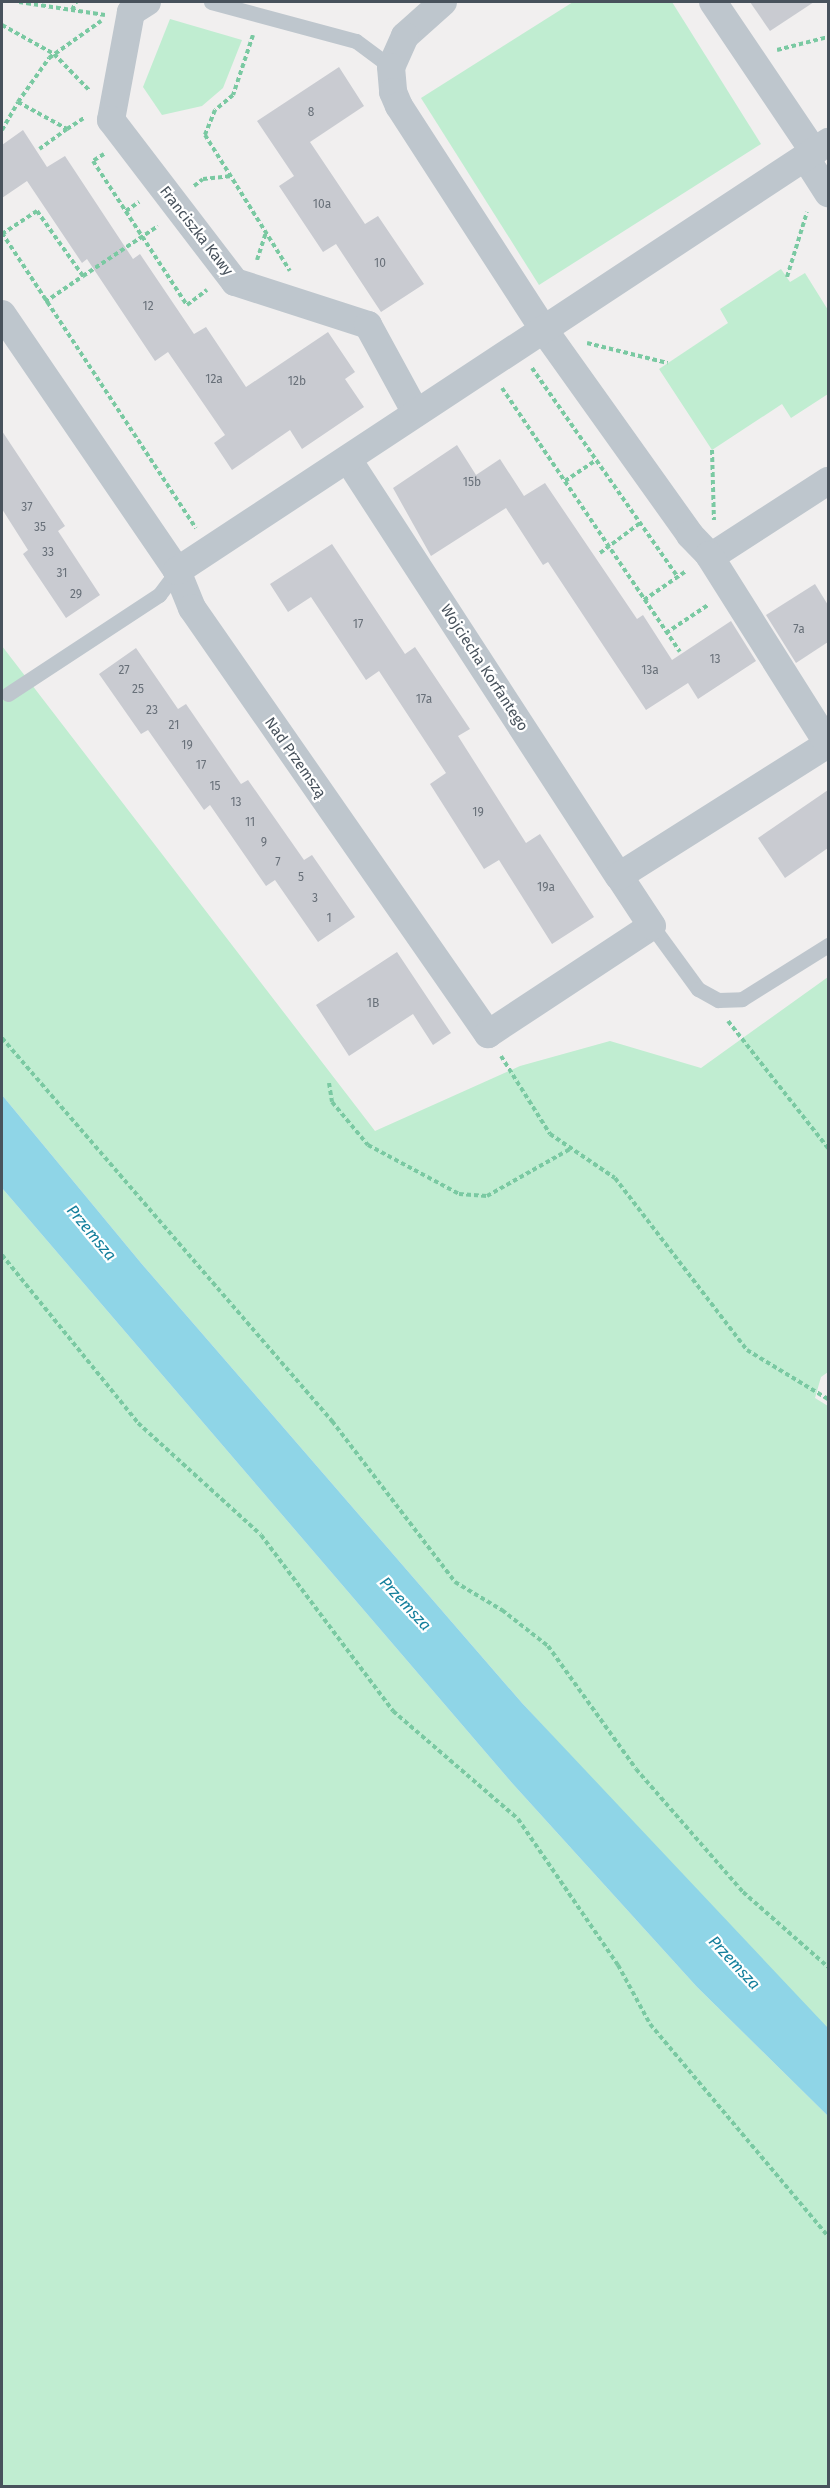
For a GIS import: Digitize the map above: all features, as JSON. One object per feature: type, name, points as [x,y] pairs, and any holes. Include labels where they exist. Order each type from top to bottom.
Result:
[{"type":"street","points":[[443,2],[405,36],[391,67],[393,92],[399,106],[544,330],[690,535],[712,554],[731,590],[828,744],[619,876]]},
{"type":"street","points":[[177,571],[349,461],[416,413],[517,347],[819,164],[713,2]]},
{"type":"street","points":[[113,113],[129,10]]},
{"type":"street","name":"Franciszka Kawy","points":[[113,113],[111,120],[235,282],[368,325],[416,413]]},
{"type":"street","name":"Nad Przemszą","points":[[2,314],[177,571],[192,608],[488,1034]]},
{"type":"street","name":"Wojciecha Korfantego","points":[[349,461],[652,926]]},
{"type":"street","points":[[712,554],[828,481]]},
{"type":"street","points":[[488,1034],[652,926]]},
{"type":"lane","points":[[211,2],[356,41],[391,67]]},
{"type":"lane","points":[[8,694],[159,595],[177,571]]},
{"type":"lane","points":[[652,926],[698,989],[718,999],[742,999],[828,945]]},
{"type":"path","points":[[19,2],[72,10],[129,10]]},
{"type":"path","points":[[72,10],[76,2]]},
{"type":"path","points":[[2,130],[18,102],[54,54],[129,10]]},
{"type":"path","points":[[260,15],[233,95],[215,110],[205,135],[309,306]]},
{"type":"path","points":[[2,25],[54,54],[113,113]]},
{"type":"path","points":[[18,102],[67,129]]},
{"type":"path","points":[[39,148],[83,118]]},
{"type":"path","points":[[126,140],[93,161],[186,305],[230,274]]},
{"type":"path","points":[[787,277],[819,164]]},
{"type":"path","points":[[45,302],[142,236],[203,180],[230,176]]},
{"type":"path","points":[[83,276],[37,211],[2,234],[211,549]]},
{"type":"path","points":[[256,261],[266,233]]},
{"type":"path","points":[[544,330],[668,363]]},
{"type":"path","points":[[517,347],[678,577]]},
{"type":"path","points":[[488,367],[680,652]]},
{"type":"path","points":[[644,600],[712,554],[712,450]]},
{"type":"path","points":[[565,481],[596,460]]},
{"type":"path","points":[[600,553],[640,523]]},
{"type":"path","points":[[666,633],[731,590]]},
{"type":"path","points":[[723,1014],[828,1148]]},
{"type":"path","points":[[488,1034],[550,1134],[615,1178],[747,1350],[828,1399]]},
{"type":"path","points":[[2,1038],[332,1421],[455,1582],[502,1610],[548,1646],[636,1768],[720,1866],[743,1892],[828,1968]]},
{"type":"path","points":[[329,1083],[332,1102],[368,1145],[459,1194],[487,1196],[572,1148]]},
{"type":"path","points":[[2,1255],[138,1423],[261,1535],[393,1712],[518,1819],[618,1965],[650,2024],[828,2236]]},
{"type":"green space","points":[[573,2],[672,2],[761,144],[539,285],[421,98]]},
{"type":"green space","points":[[170,19],[242,40],[223,88],[202,106],[162,115],[143,87]]},
{"type":"green space","points":[[781,269],[790,282],[805,273],[828,310],[828,394],[791,418],[782,404],[712,450],[659,369],[728,323],[720,309]]},
{"type":"green space","points":[[2,646],[375,1131],[520,1066],[610,1041],[701,1068],[828,977],[828,1372],[821,1377],[815,1398],[828,1406],[828,2034],[522,1703],[141,1263],[2,1095]]},
{"type":"green space","points":[[2,1188],[512,1783],[697,1987],[828,2116],[828,2486],[2,2486]]},
{"type":"water","name":"Przemsza","points":[[2,1095],[141,1263],[522,1703],[828,2028],[828,2116],[697,1987],[512,1783],[2,1188]]},
{"type":"building","points":[[750,2],[814,2],[770,31]]},
{"type":"building","points":[[339,67],[364,106],[310,142],[365,224],[378,216],[424,284],[381,312],[336,244],[323,252],[279,186],[294,176],[257,121]]},
{"type":"building","points":[[23,130],[47,167],[65,156],[133,259],[140,254],[194,334],[206,327],[246,387],[328,332],[355,372],[345,379],[364,407],[302,449],[290,430],[232,470],[214,443],[225,435],[168,352],[155,361],[87,259],[82,263],[27,181],[2,198],[2,145]]},
{"type":"building","points":[[2,431],[65,526],[58,531],[100,595],[66,618],[23,554],[28,550],[2,509]]},
{"type":"building","points":[[457,445],[476,475],[500,459],[524,496],[545,483],[637,619],[643,615],[672,660],[731,621],[756,661],[698,699],[688,683],[646,710],[548,562],[543,565],[506,508],[431,556],[393,488]]},
{"type":"building","points":[[332,544],[405,654],[415,647],[470,729],[458,736],[526,843],[540,834],[594,917],[552,944],[499,860],[484,869],[430,784],[446,773],[379,671],[366,680],[311,597],[288,612],[270,584]]},
{"type":"building","points":[[815,584],[828,605],[828,642],[796,663],[766,615]]},
{"type":"building","points":[[136,648],[178,709],[186,704],[241,784],[248,780],[304,860],[312,855],[355,917],[318,942],[275,880],[266,886],[210,805],[204,810],[148,730],[141,734],[99,674]]},
{"type":"building","points":[[828,790],[828,848],[785,878],[758,838]]},
{"type":"building","points":[[397,952],[451,1033],[433,1045],[413,1014],[349,1056],[316,1005]]}]
